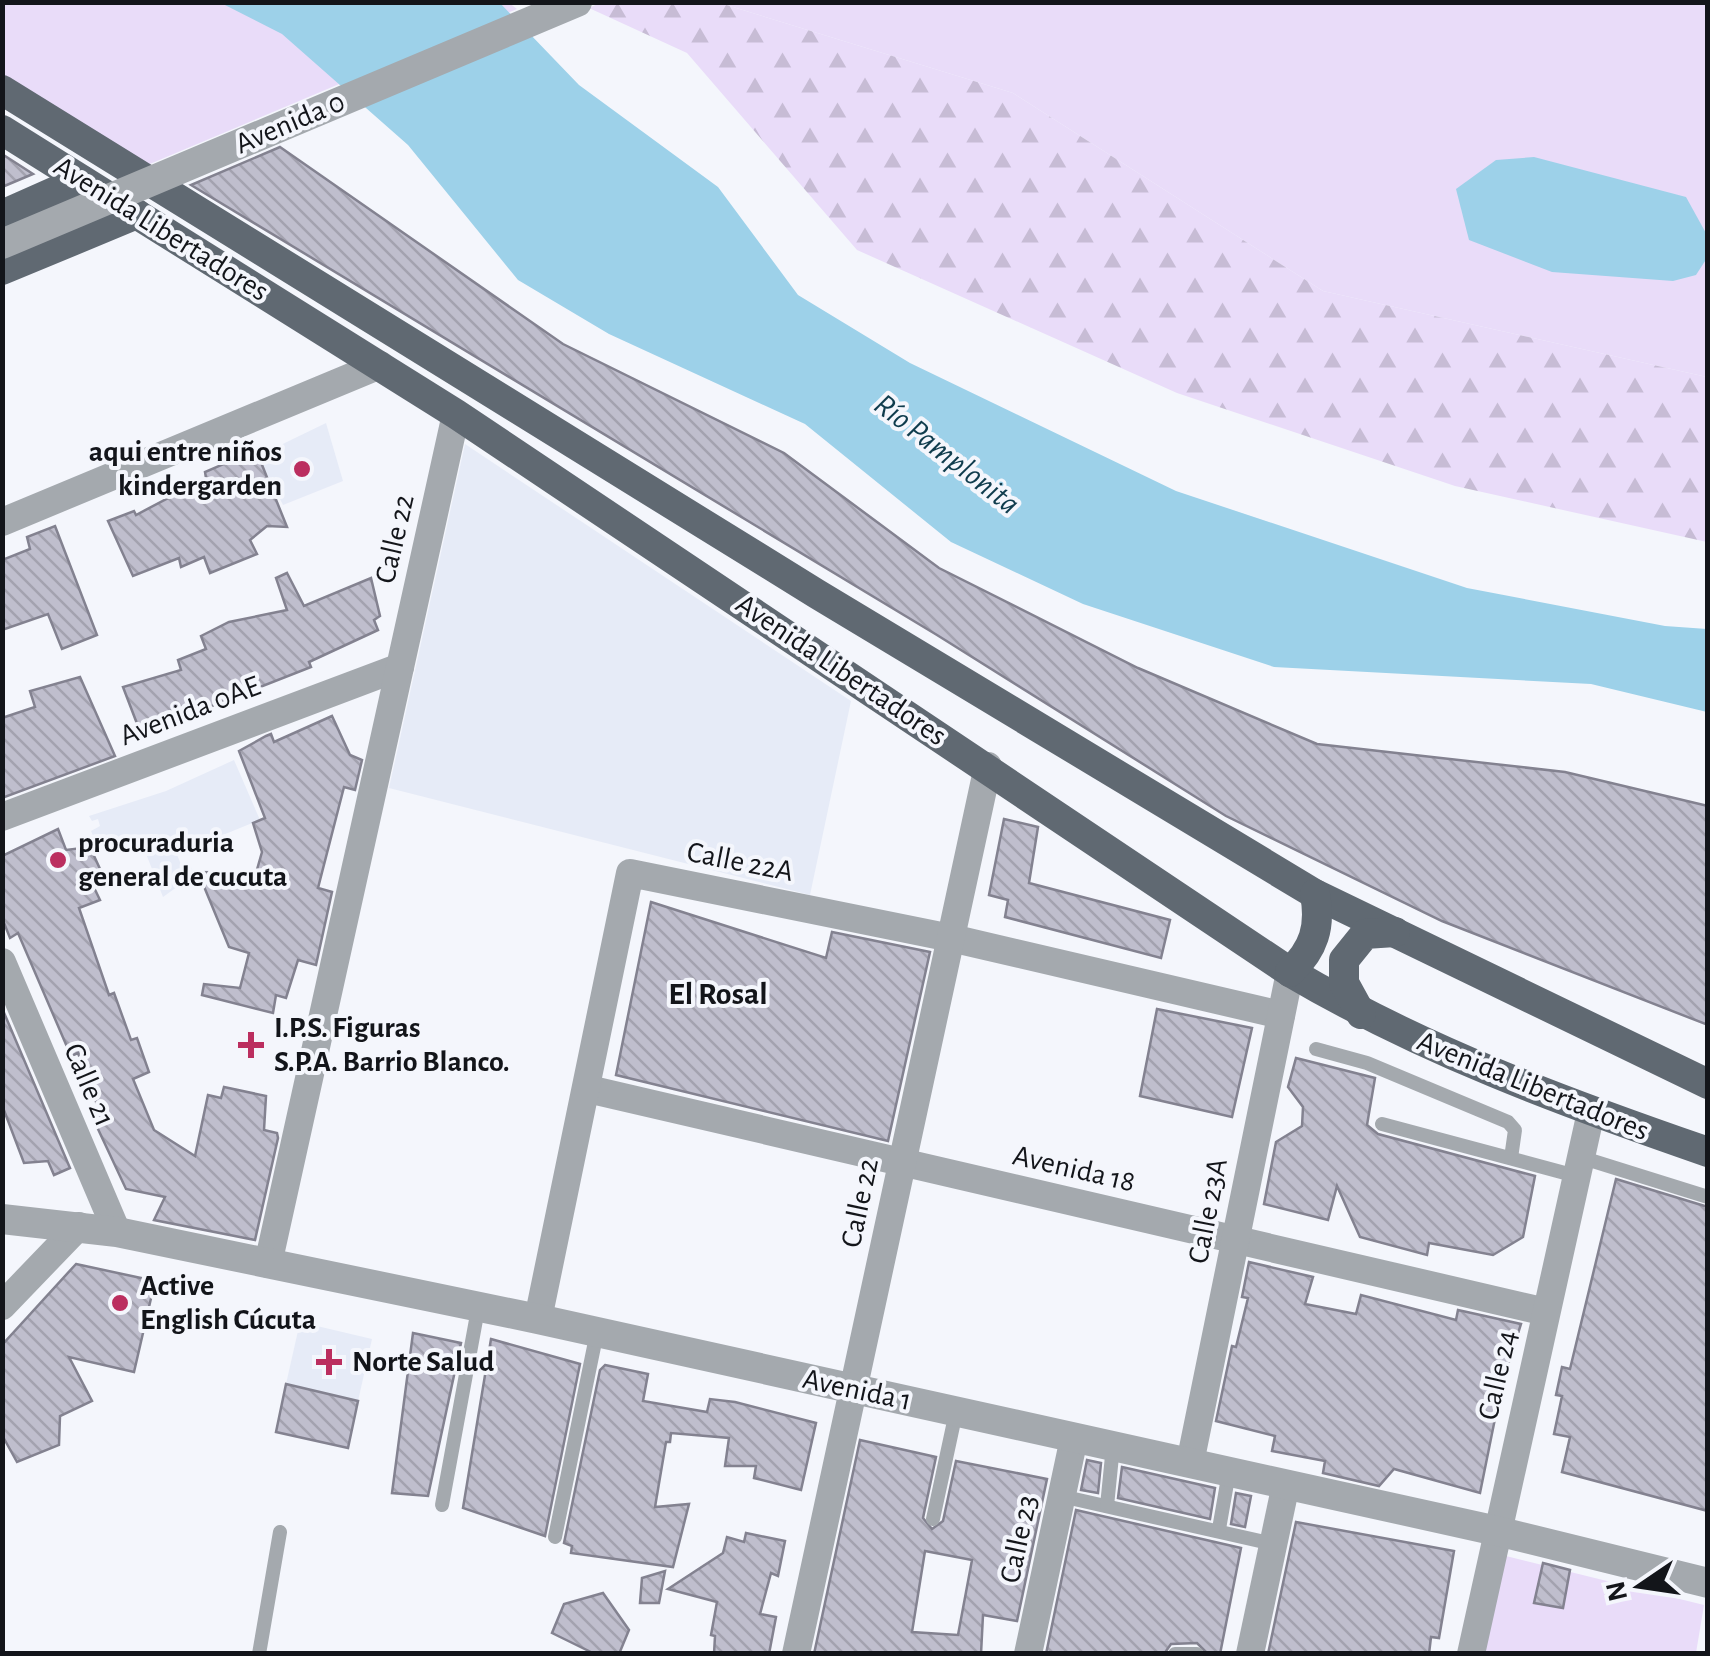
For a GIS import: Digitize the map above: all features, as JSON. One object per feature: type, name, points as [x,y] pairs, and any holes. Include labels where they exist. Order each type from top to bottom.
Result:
[{"type":"main road","name":"Avenida Libertadores","points":[[2,90],[786,575],[1316,894],[1708,1084]]},
{"type":"main road","name":"Avenida Libertadores","points":[[2,130],[456,414],[988,766],[1290,972],[1362,1015],[1591,1112],[1708,1152]]},
{"type":"main road","points":[[2,214],[81,180]]},
{"type":"main road","points":[[2,270],[137,214]]},
{"type":"main road","points":[[1290,972],[1316,937],[1316,894]]},
{"type":"main road","points":[[1362,1015],[1344,983],[1348,950],[1364,934],[1398,933]]},
{"type":"street","name":"Avenida 0","points":[[2,244],[577,2]]},
{"type":"street","points":[[2,522],[380,365]]},
{"type":"street","name":"Calle 22","points":[[268,1264],[456,414]]},
{"type":"street","name":"Avenida 0AE","points":[[2,817],[400,667]]},
{"type":"street","name":"Calle 22","points":[[796,1654],[988,766]]},
{"type":"street","name":"Calle 22A","points":[[538,1319],[630,874],[950,938],[1281,1015]]},
{"type":"street","name":"Calle 21","points":[[2,962],[116,1232]]},
{"type":"street","name":"Calle 23A","points":[[1190,1463],[1290,972]]},
{"type":"street","name":"Avenida 18","points":[[588,1089],[1546,1312]]},
{"type":"street","name":"Calle 24","points":[[1471,1654],[1591,1112]]},
{"type":"street","name":"Avenida 1","points":[[6,1222],[116,1232],[268,1264],[476,1320],[538,1319],[1497,1531],[1708,1583]]},
{"type":"street","points":[[2,1306],[79,1226]]},
{"type":"street","name":"Calle 23","points":[[1028,1654],[1074,1438]]},
{"type":"street","points":[[1250,1654],[1286,1484]]},
{"type":"lane","points":[[1316,1049],[1366,1063],[1508,1122],[1515,1130],[1512,1158]]},
{"type":"lane","points":[[1382,1124],[1512,1158],[1578,1167],[1708,1196]]},
{"type":"lane","points":[[442,1506],[476,1320]]},
{"type":"lane","points":[[554,1536],[597,1332]]},
{"type":"lane","points":[[933,1519],[956,1412]]},
{"type":"lane","points":[[1107,1506],[1113,1446]]},
{"type":"lane","points":[[1219,1529],[1229,1472]]},
{"type":"lane","points":[[1061,1496],[1273,1544]]},
{"type":"lane","points":[[258,1654],[280,1532]]},
{"type":"lane","points":[[1175,1654],[1197,1654]]},
{"type":"shaded area","name":"aqui entre niños kindergarden","points":[[326,423],[343,481],[283,505],[258,456]]},
{"type":"shaded area","points":[[465,444],[851,701],[810,895],[389,788]]},
{"type":"shaded area","points":[[234,760],[260,820],[186,850],[180,834],[170,837],[182,867],[189,864],[195,874],[163,897],[141,841],[115,852],[113,844],[99,850],[91,831],[100,826],[98,819],[92,821],[89,816],[166,791]]},
{"type":"shaded area","name":"Norte Salud","points":[[300,1322],[372,1339],[358,1401],[286,1384]]},
{"type":"green space","points":[[508,2],[517,9],[145,166],[3,81],[3,3]]},
{"type":"green space","points":[[602,2],[720,3],[1013,93],[1323,291],[1707,377],[1707,542],[1455,486],[1177,393],[857,250],[687,53],[589,8]]},
{"type":"green space","points":[[720,3],[1707,3],[1707,377],[1323,291],[1013,93]]},
{"type":"green space","points":[[1490,1552],[1704,1605],[1696,1653],[1474,1654]]},
{"type":"water","name":"Río Pamplonita","points":[[221,3],[500,3],[579,85],[718,187],[798,295],[910,363],[1176,491],[1467,588],[1665,626],[1707,629],[1707,712],[1591,684],[1274,667],[1083,604],[951,542],[805,424],[609,334],[518,280],[408,145],[282,34]]},
{"type":"water","points":[[1534,157],[1686,197],[1707,235],[1707,258],[1696,275],[1673,281],[1552,272],[1469,240],[1456,189],[1496,160]]},
{"type":"building","points":[[280,147],[563,344],[784,453],[939,568],[1138,668],[1317,744],[1565,772],[1708,806],[1708,1025],[1442,921],[1226,816],[937,635],[191,185]]},
{"type":"building","points":[[2,154],[33,174],[2,187]]},
{"type":"building","points":[[256,450],[287,527],[267,526],[250,540],[257,554],[210,573],[204,557],[181,567],[179,558],[133,576],[108,521],[134,511],[136,515],[206,478],[205,472]]},
{"type":"building","points":[[55,526],[97,635],[62,649],[48,614],[2,630],[2,560],[30,549],[27,537]]},
{"type":"building","points":[[287,573],[304,606],[371,578],[380,616],[374,620],[378,630],[309,662],[311,667],[141,734],[123,687],[181,670],[178,660],[206,649],[201,636],[229,622],[287,610],[276,578]]},
{"type":"building","points":[[80,677],[115,756],[2,798],[2,718],[35,707],[30,691]]},
{"type":"building","points":[[332,716],[350,755],[362,760],[355,790],[344,787],[318,888],[332,892],[316,965],[298,960],[286,998],[276,995],[273,1013],[202,995],[204,984],[240,988],[249,953],[229,947],[198,872],[256,873],[262,852],[253,823],[265,818],[239,751],[271,734],[274,742]]},
{"type":"building","points":[[1004,819],[1038,827],[1029,883],[1170,920],[1161,958],[1005,917],[1008,900],[989,895]]},
{"type":"building","points":[[58,829],[66,850],[90,847],[100,869],[88,875],[100,900],[79,908],[109,995],[114,993],[131,1040],[137,1038],[149,1072],[133,1079],[154,1130],[195,1156],[208,1095],[221,1098],[224,1087],[266,1096],[264,1130],[277,1133],[278,1138],[255,1240],[154,1220],[165,1197],[126,1189],[91,1114],[99,1110],[78,1053],[71,1056],[18,933],[10,938],[2,918],[2,856]]},
{"type":"building","points":[[651,902],[826,958],[832,932],[930,952],[888,1141],[616,1075]]},
{"type":"building","points":[[2,1008],[70,1168],[54,1175],[48,1161],[24,1163],[2,1105]]},
{"type":"building","points":[[1157,1009],[1252,1028],[1232,1117],[1140,1096]]},
{"type":"building","points":[[1296,1058],[1375,1078],[1367,1125],[1378,1134],[1535,1176],[1523,1237],[1493,1255],[1429,1243],[1427,1255],[1360,1237],[1337,1186],[1328,1220],[1264,1204],[1276,1142],[1302,1126],[1303,1107],[1288,1087]]},
{"type":"building","points":[[1616,1179],[1708,1207],[1708,1511],[1562,1472],[1570,1437],[1554,1434],[1562,1396],[1556,1395],[1562,1367],[1570,1369]]},
{"type":"building","points":[[1249,1262],[1313,1277],[1305,1304],[1356,1314],[1361,1295],[1456,1320],[1458,1310],[1521,1324],[1502,1384],[1480,1493],[1394,1469],[1379,1486],[1323,1473],[1325,1461],[1272,1451],[1275,1436],[1216,1421],[1232,1346],[1236,1347],[1248,1298],[1242,1297]]},
{"type":"building","points":[[76,1264],[155,1281],[134,1372],[69,1357],[92,1401],[60,1416],[59,1445],[17,1462],[2,1435],[2,1345]]},
{"type":"building","points":[[413,1333],[461,1343],[428,1496],[392,1493]]},
{"type":"building","points":[[491,1339],[580,1364],[545,1536],[463,1508]]},
{"type":"building","points":[[605,1365],[648,1374],[643,1401],[707,1412],[710,1399],[735,1402],[816,1423],[801,1490],[754,1478],[756,1466],[725,1466],[729,1438],[671,1433],[655,1507],[689,1504],[673,1567],[571,1553],[572,1546],[564,1543],[600,1370]]},
{"type":"building","points":[[286,1384],[358,1401],[348,1448],[276,1432]]},
{"type":"building","points":[[860,1440],[936,1457],[923,1518],[932,1529],[943,1521],[956,1461],[1047,1479],[1017,1621],[983,1615],[981,1654],[814,1654]],"holes":[[[925,1551],[972,1560],[958,1635],[912,1632]]]},
{"type":"building","points":[[1087,1460],[1101,1463],[1098,1493],[1081,1490]]},
{"type":"building","points":[[1122,1467],[1215,1488],[1210,1519],[1118,1498]]},
{"type":"building","points":[[1236,1493],[1251,1496],[1245,1527],[1231,1524]]},
{"type":"building","points":[[1076,1510],[1241,1548],[1220,1654],[1208,1654],[1197,1643],[1171,1644],[1164,1654],[1046,1654]]},
{"type":"building","points":[[1296,1522],[1454,1551],[1439,1638],[1431,1637],[1429,1654],[1268,1654]]},
{"type":"building","points":[[746,1533],[785,1541],[778,1576],[771,1573],[760,1614],[776,1617],[769,1654],[714,1654],[715,1636],[711,1635],[717,1602],[668,1589],[723,1553],[727,1537],[744,1542]]},
{"type":"building","points":[[1543,1563],[1570,1570],[1563,1608],[1534,1603]]},
{"type":"building","points":[[665,1571],[659,1603],[640,1603],[642,1578]]},
{"type":"building","points":[[603,1593],[629,1630],[619,1654],[595,1654],[552,1633],[564,1604]]},
{"type":"place","name":"aqui entre niños kindergarden","points":[[302,469]]},
{"type":"place","name":"procuraduria general de cucuta","points":[[58,860]]},
{"type":"place","name":"I.P.S. Figuras S.P.A. Barrio Blanco.","points":[[251,1045]]},
{"type":"place","name":"Active English Cúcuta","points":[[120,1303]]},
{"type":"place","name":"Norte Salud","points":[[329,1362]]},
{"type":"district","name":"El Rosal","points":[[718,994]]}]
